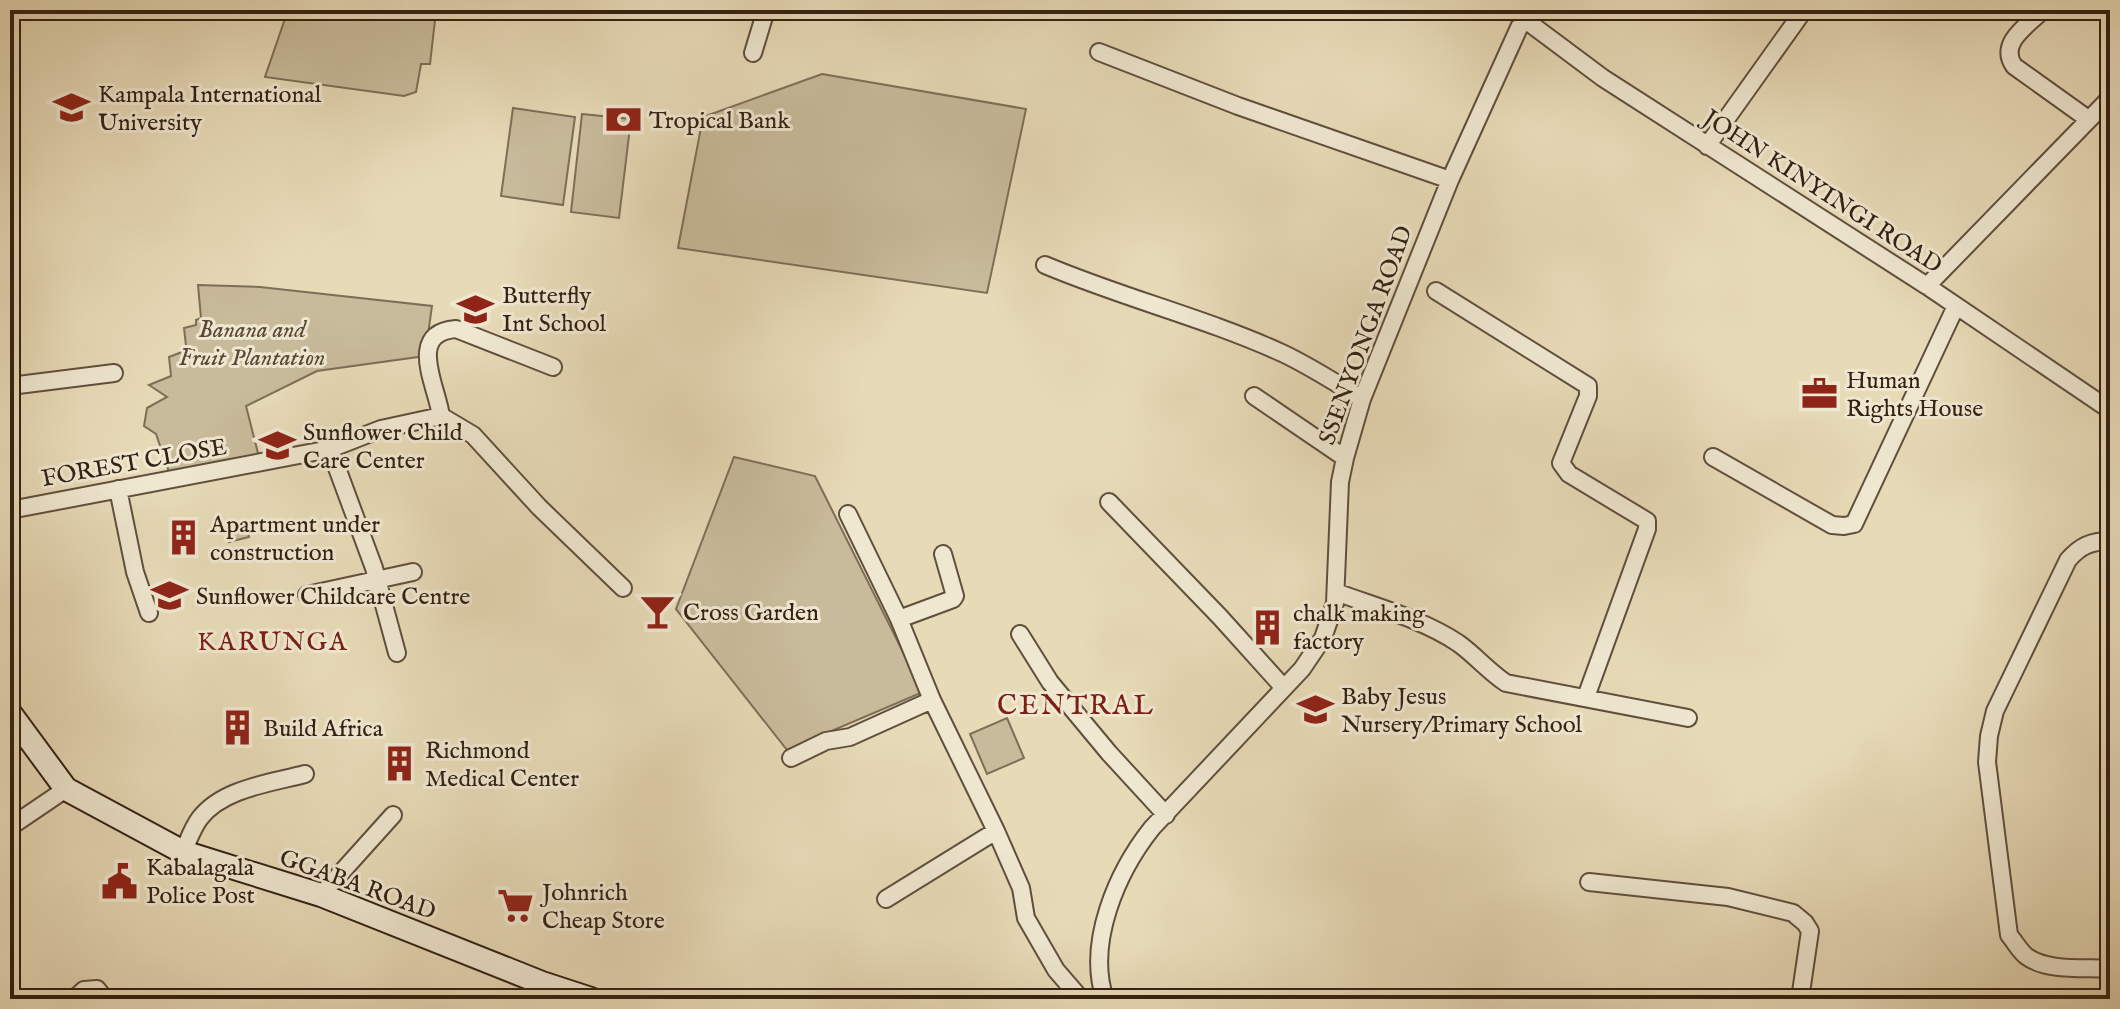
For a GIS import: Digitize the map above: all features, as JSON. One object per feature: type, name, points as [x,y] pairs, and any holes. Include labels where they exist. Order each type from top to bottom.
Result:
[{"type":"main road","name":"GGABA ROAD","points":[[10,713],[66,789],[183,852],[321,895],[542,983],[591,999]]},
{"type":"street","points":[[753,53],[766,10]]},
{"type":"street","points":[[1707,146],[1804,10]]},
{"type":"street","points":[[2043,10],[2013,39],[2009,46],[2009,59],[2014,66],[2088,119]]},
{"type":"street","name":"JOHN KINYINGI ROAD","points":[[1521,13],[1603,78],[1927,286],[2110,410]]},
{"type":"street","name":"SSENYONGA ROAD","points":[[1105,999],[1100,966],[1102,941],[1114,890],[1131,855],[1152,828],[1315,653],[1323,638],[1335,603],[1340,482],[1362,399],[1521,13]]},
{"type":"street","points":[[1099,52],[1238,106],[1450,180]]},
{"type":"street","points":[[1927,286],[2110,98]]},
{"type":"street","points":[[1045,265],[1103,289],[1244,337],[1306,366],[1362,399]]},
{"type":"street","points":[[1411,276],[1588,386],[1588,396],[1561,463],[1569,474],[1647,521],[1647,529],[1586,697]]},
{"type":"street","points":[[1713,457],[1832,525],[1854,524],[1956,306]]},
{"type":"street","points":[[553,367],[456,329],[442,331],[429,341],[427,347],[441,416],[473,435],[539,507],[623,588]]},
{"type":"street","points":[[10,386],[114,373]]},
{"type":"street","points":[[1254,396],[1345,458]]},
{"type":"street","name":"FOREST CLOSE","points":[[10,510],[330,449],[381,429],[441,416]]},
{"type":"street","points":[[330,449],[378,579],[397,653]]},
{"type":"street","points":[[118,489],[135,572],[149,613]]},
{"type":"street","points":[[1109,502],[1284,688]]},
{"type":"street","points":[[848,514],[899,619],[932,700],[996,831],[1021,888],[1026,918],[1038,942],[1070,989],[1081,999]]},
{"type":"street","points":[[2110,541],[2094,541],[2077,549],[2068,560],[1995,711],[1987,762],[2009,935],[2023,954],[2034,961],[2049,965],[2110,969]]},
{"type":"street","points":[[899,619],[953,599],[955,596],[943,554]]},
{"type":"street","points":[[307,595],[413,572]]},
{"type":"street","points":[[1336,592],[1437,631],[1459,644],[1506,683],[1688,718]]},
{"type":"street","points":[[1020,634],[1050,682],[1166,815]]},
{"type":"street","points":[[791,758],[826,741],[850,737],[932,700]]},
{"type":"street","points":[[183,852],[200,818],[214,805],[234,794],[305,774]]},
{"type":"street","points":[[10,827],[66,789]]},
{"type":"street","points":[[321,895],[393,815]]},
{"type":"street","points":[[886,899],[996,831]]},
{"type":"street","points":[[1589,882],[1728,897],[1793,913],[1810,931],[1800,999]]},
{"type":"street","points":[[74,999],[84,990],[97,989],[105,999]]},
{"type":"green space","points":[[288,10],[362,10],[435,20],[430,64],[421,64],[416,92],[404,96],[265,77]]},
{"type":"green space","points":[[822,74],[1026,109],[987,293],[678,248],[703,117]]},
{"type":"green space","points":[[513,108],[575,117],[563,205],[501,196]]},
{"type":"green space","points":[[582,114],[631,119],[619,218],[571,212]]},
{"type":"green space","name":"Banana and Fruit Plantation","points":[[198,285],[260,287],[432,306],[425,356],[317,371],[246,406],[259,457],[169,472],[156,434],[144,426],[147,408],[167,397],[149,385],[171,376],[169,357],[182,352],[186,346],[184,328],[196,325],[196,320],[201,318]]},
{"type":"green space","points":[[734,457],[815,476],[923,692],[787,750],[676,609]]},
{"type":"green space","points":[[246,524],[249,537],[229,542],[226,528]]},
{"type":"green space","points":[[1007,718],[1024,758],[987,774],[970,734]]},
{"type":"place","name":"Kampala International University","points":[[72,108]]},
{"type":"place","name":"Tropical Bank","points":[[623,120]]},
{"type":"place","name":"Butterfly Int School","points":[[476,309]]},
{"type":"place","name":"Human Rights House","points":[[1820,394]]},
{"type":"place","name":"Sunflower Child Care Center","points":[[277,446]]},
{"type":"place","name":"Apartment under construction","points":[[184,538]]},
{"type":"place","name":"Sunflower Childcare Centre","points":[[170,596]]},
{"type":"place","name":"Cross Garden","points":[[657,612]]},
{"type":"place","name":"chalk making factory","points":[[1267,627]]},
{"type":"place","name":"Baby Jesus Nursery/Primary School","points":[[1315,710]]},
{"type":"place","name":"Build Africa","points":[[237,728]]},
{"type":"place","name":"Richmond Medical Center","points":[[399,764]]},
{"type":"place","name":"Kabalagala Police Post","points":[[120,881]]},
{"type":"place","name":"Johnrich Cheap Store","points":[[516,906]]},
{"type":"district","name":"KARUNGA","points":[[273,641]]},
{"type":"district","name":"CENTRAL","points":[[1076,704]]}]
